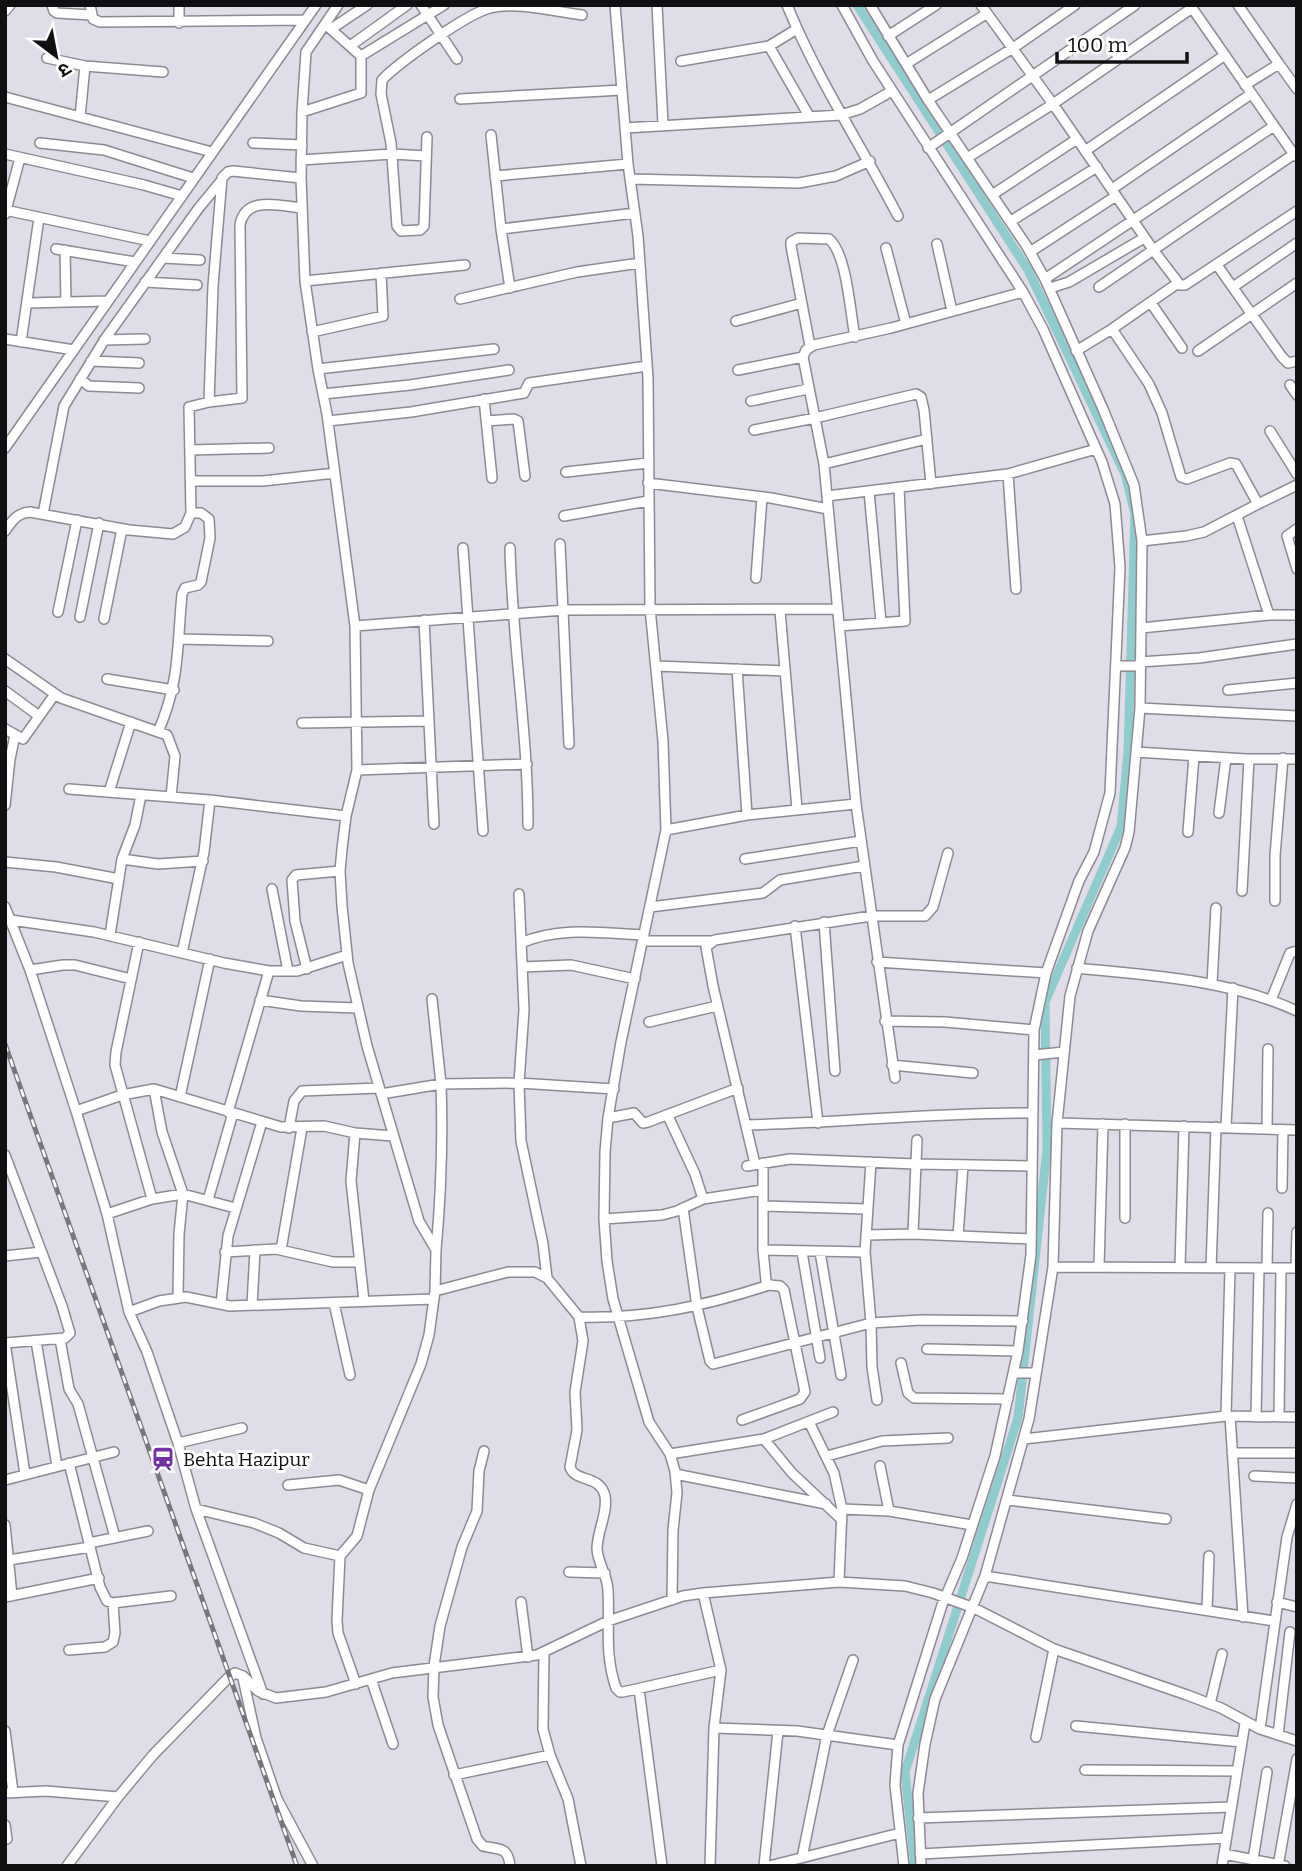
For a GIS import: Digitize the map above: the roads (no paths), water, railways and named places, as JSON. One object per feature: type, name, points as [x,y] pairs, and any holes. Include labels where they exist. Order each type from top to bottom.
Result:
[{"type":"street","points":[[5,11],[10,5]]},
{"type":"street","points":[[52,5],[57,13],[91,10],[100,22],[305,20]]},
{"type":"street","points":[[179,5],[179,23]]},
{"type":"street","points":[[5,448],[316,5]]},
{"type":"street","points":[[338,5],[328,27],[306,52],[301,178],[305,281],[328,421],[355,626],[357,770],[346,816],[340,871],[347,955],[358,1008],[419,1221],[436,1250]]},
{"type":"street","points":[[328,27],[368,5]]},
{"type":"street","points":[[349,46],[407,5]]},
{"type":"street","points":[[421,5],[457,60]]},
{"type":"street","points":[[361,55],[444,5]]},
{"type":"street","points":[[615,5],[628,164],[640,263],[647,366],[650,608],[663,740],[666,830],[621,1042],[608,1118],[604,1219],[607,1261],[619,1318],[649,1422],[670,1454],[676,1474],[672,1600]]},
{"type":"street","points":[[657,5],[663,124]]},
{"type":"street","points":[[787,5],[810,60],[870,162],[898,216]]},
{"type":"street","points":[[842,5],[892,91],[932,146],[1043,329],[1110,484],[1118,531],[1120,567],[1110,793],[1094,852],[1079,881],[1046,972],[1034,1030],[1039,1054],[1032,1113],[1031,1239],[1018,1351],[1025,1373]]},
{"type":"street","points":[[888,36],[936,5]]},
{"type":"street","points":[[928,100],[1013,48],[1075,5]]},
{"type":"street","points":[[932,146],[1135,5]]},
{"type":"street","points":[[1238,5],[1297,89]]},
{"type":"street","points":[[967,158],[1053,104],[1191,6],[1295,156],[1099,287]]},
{"type":"street","points":[[427,137],[424,226],[420,230],[398,230],[389,123],[381,94],[382,80],[466,18],[492,7],[531,8],[582,15]]},
{"type":"street","points":[[874,7],[888,36],[946,134],[967,158],[1011,221],[1047,283],[1134,485],[1142,541],[1140,628],[1135,665],[1140,708],[1132,814],[1125,848],[1088,931],[1070,996],[1059,1053],[1053,1267],[1025,1373],[1024,1439],[985,1576],[935,1699],[919,1781],[921,1866]]},
{"type":"street","points":[[906,64],[984,9],[1178,283],[1185,285],[1297,211]]},
{"type":"street","points":[[328,27],[361,55]]},
{"type":"street","points":[[681,61],[769,46],[797,29]]},
{"type":"street","points":[[769,46],[809,116]]},
{"type":"street","points":[[302,111],[347,99],[362,92],[361,55]]},
{"type":"street","points":[[1085,151],[1225,55]]},
{"type":"street","points":[[47,58],[85,66],[163,72]]},
{"type":"street","points":[[1245,85],[1279,64]]},
{"type":"street","points":[[80,117],[85,66]]},
{"type":"street","points":[[460,99],[622,90]]},
{"type":"street","points":[[625,128],[841,115],[860,109],[892,91]]},
{"type":"street","points":[[1030,251],[1251,94]]},
{"type":"street","points":[[5,97],[212,152]]},
{"type":"street","points":[[1047,283],[1273,126]]},
{"type":"street","points":[[491,135],[510,288]]},
{"type":"street","points":[[992,195],[1077,139]]},
{"type":"street","points":[[40,143],[104,150],[193,178]]},
{"type":"street","points":[[253,143],[302,145]]},
{"type":"street","points":[[302,160],[392,154],[426,156]]},
{"type":"street","points":[[5,155],[145,185],[182,196]]},
{"type":"street","points":[[20,158],[6,211],[150,241]]},
{"type":"street","points":[[630,179],[799,183],[836,176],[870,162]]},
{"type":"street","points":[[495,176],[628,164]]},
{"type":"street","points":[[1011,221],[1097,167]]},
{"type":"street","points":[[43,514],[64,406],[104,340],[224,174],[233,171],[301,178]]},
{"type":"street","points":[[209,402],[213,285],[221,181]]},
{"type":"street","points":[[5,531],[15,517],[23,512],[173,534],[185,527],[191,513],[189,407],[242,398],[240,225],[243,212],[259,205],[302,208]]},
{"type":"street","points":[[501,229],[635,213]]},
{"type":"street","points":[[21,342],[39,218]]},
{"type":"street","points":[[855,337],[843,271],[834,243],[829,239],[798,238],[791,242],[810,346],[803,357],[824,464],[856,804],[895,1078]]},
{"type":"street","points":[[1047,283],[1069,282],[1144,238]]},
{"type":"street","points":[[1233,287],[1297,243]]},
{"type":"street","points":[[937,244],[952,311]]},
{"type":"street","points":[[886,248],[906,324]]},
{"type":"street","points":[[66,302],[61,250],[135,262]]},
{"type":"street","points":[[163,258],[200,260]]},
{"type":"street","points":[[460,299],[577,272],[640,263]]},
{"type":"street","points":[[305,281],[466,265]]},
{"type":"street","points":[[1217,265],[1282,358],[1288,363],[1297,361]]},
{"type":"street","points":[[312,332],[383,316],[381,273]]},
{"type":"street","points":[[145,282],[197,285]]},
{"type":"street","points":[[1076,351],[1178,283]]},
{"type":"street","points":[[1198,351],[1297,283]]},
{"type":"street","points":[[810,346],[855,337],[1023,292]]},
{"type":"street","points":[[27,303],[108,301]]},
{"type":"street","points":[[736,321],[802,303]]},
{"type":"street","points":[[1151,303],[1182,348]]},
{"type":"street","points":[[1112,329],[1149,384],[1162,412],[1181,477],[1186,479],[1230,463],[1236,464],[1258,503]]},
{"type":"street","points":[[5,339],[74,350]]},
{"type":"street","points":[[104,340],[145,339]]},
{"type":"street","points":[[318,369],[494,349]]},
{"type":"street","points":[[738,370],[803,357]]},
{"type":"street","points":[[91,361],[139,363]]},
{"type":"street","points":[[328,421],[411,412],[524,393],[529,383],[647,366]]},
{"type":"street","points":[[323,394],[410,385],[509,370]]},
{"type":"street","points":[[80,379],[89,386],[139,388]]},
{"type":"street","points":[[1290,385],[1297,395]]},
{"type":"street","points":[[751,401],[808,390]]},
{"type":"street","points":[[754,430],[916,394],[922,400],[931,484]]},
{"type":"street","points":[[484,399],[492,478]]},
{"type":"street","points":[[486,421],[518,421],[524,475]]},
{"type":"street","points":[[1270,431],[1297,474]]},
{"type":"street","points":[[824,464],[927,439]]},
{"type":"street","points":[[190,450],[270,448]]},
{"type":"street","points":[[827,496],[1008,474],[1096,449]]},
{"type":"street","points":[[566,472],[648,463]]},
{"type":"street","points":[[191,481],[263,481],[335,473]]},
{"type":"street","points":[[1008,474],[1016,589]]},
{"type":"street","points":[[648,484],[762,497],[828,509]]},
{"type":"street","points":[[1142,541],[1186,537],[1204,532],[1297,485]]},
{"type":"street","points":[[839,626],[905,621],[898,488]]},
{"type":"street","points":[[869,491],[881,622]]},
{"type":"street","points":[[756,578],[762,497]]},
{"type":"street","points":[[564,516],[648,502]]},
{"type":"street","points":[[158,732],[174,690],[183,590],[201,582],[210,538],[209,519],[201,513],[191,513]]},
{"type":"street","points":[[1237,516],[1269,615]]},
{"type":"street","points":[[58,612],[77,520]]},
{"type":"street","points":[[80,617],[99,523]]},
{"type":"street","points":[[104,619],[122,528]]},
{"type":"street","points":[[1297,528],[1287,536],[1297,569]]},
{"type":"street","points":[[560,544],[569,744]]},
{"type":"street","points":[[463,548],[484,831]]},
{"type":"street","points":[[510,548],[513,613],[527,764],[528,825]]},
{"type":"street","points":[[355,626],[564,610],[837,609]]},
{"type":"street","points":[[780,611],[797,809]]},
{"type":"street","points":[[1140,628],[1269,615],[1297,615]]},
{"type":"street","points":[[424,620],[434,824]]},
{"type":"street","points":[[179,639],[268,641]]},
{"type":"street","points":[[1116,666],[1297,644]]},
{"type":"street","points":[[5,659],[70,702],[131,722],[170,739],[175,756],[171,797]]},
{"type":"street","points":[[656,666],[785,671]]},
{"type":"street","points":[[737,670],[747,815]]},
{"type":"street","points":[[107,679],[174,690]]},
{"type":"street","points":[[1227,690],[1297,683]]},
{"type":"street","points":[[5,691],[39,716]]},
{"type":"street","points":[[5,729],[23,739],[55,694]]},
{"type":"street","points":[[1140,708],[1297,716]]},
{"type":"street","points":[[302,723],[429,721]]},
{"type":"street","points":[[109,792],[131,722]]},
{"type":"street","points":[[5,805],[15,735]]},
{"type":"street","points":[[1136,752],[1297,759]]},
{"type":"street","points":[[1188,832],[1194,756]]},
{"type":"street","points":[[1219,813],[1226,758]]},
{"type":"street","points":[[1275,901],[1275,856],[1283,758]]},
{"type":"street","points":[[1242,891],[1249,759]]},
{"type":"street","points":[[357,770],[527,764]]},
{"type":"street","points":[[69,789],[210,800],[346,816]]},
{"type":"street","points":[[110,935],[122,859],[135,825],[141,794]]},
{"type":"street","points":[[182,953],[202,862],[210,800]]},
{"type":"street","points":[[666,830],[747,815],[856,804]]},
{"type":"street","points":[[746,859],[861,841]]},
{"type":"street","points":[[521,943],[540,934],[583,932],[712,941],[871,916],[917,917],[930,912],[948,853]]},
{"type":"street","points":[[122,859],[158,864],[202,862]]},
{"type":"street","points":[[5,862],[56,867],[119,879]]},
{"type":"street","points":[[650,907],[762,893],[780,880],[864,866]]},
{"type":"street","points":[[307,969],[295,921],[292,880],[296,875],[340,871]]},
{"type":"street","points":[[272,889],[288,971]]},
{"type":"street","points":[[519,894],[524,1010],[519,1083],[522,1154],[543,1244],[547,1278]]},
{"type":"street","points":[[5,906],[30,970],[76,1111],[107,1214],[129,1312],[147,1352],[178,1443],[196,1509],[263,1694]]},
{"type":"street","points":[[1212,984],[1216,908]]},
{"type":"street","points":[[11,920],[110,935],[269,971],[307,969],[347,955]]},
{"type":"street","points":[[824,922],[835,1071]]},
{"type":"street","points":[[795,926],[818,1123]]},
{"type":"street","points":[[712,941],[706,947],[706,952],[762,1190],[763,1250],[769,1284]]},
{"type":"street","points":[[139,942],[115,1065],[152,1199]]},
{"type":"street","points":[[1271,1000],[1290,952],[1297,951]]},
{"type":"street","points":[[180,1097],[210,959]]},
{"type":"street","points":[[877,962],[1046,972]]},
{"type":"street","points":[[30,970],[75,965],[131,979]]},
{"type":"street","points":[[522,967],[571,965],[635,979]]},
{"type":"street","points":[[1077,968],[1233,988],[1271,1000],[1297,1012]]},
{"type":"street","points":[[208,1200],[269,971]]},
{"type":"street","points":[[1211,1268],[1233,988]]},
{"type":"street","points":[[356,1684],[338,1633],[340,1556],[357,1536],[369,1490],[421,1364],[435,1295],[441,1190],[441,1084],[432,999]]},
{"type":"street","points":[[260,1000],[301,1006],[358,1008]]},
{"type":"street","points":[[649,1022],[717,1006]]},
{"type":"street","points":[[886,1021],[945,1022],[1034,1030]]},
{"type":"street","points":[[1267,1129],[1268,1049]]},
{"type":"street","points":[[1039,1054],[1059,1053]]},
{"type":"street","points":[[892,1065],[973,1073]]},
{"type":"street","points":[[289,1128],[294,1101],[302,1091],[380,1091],[441,1084],[519,1083],[614,1089]]},
{"type":"street","points":[[608,1118],[634,1113],[645,1123],[737,1088]]},
{"type":"street","points":[[76,1111],[122,1095],[155,1089],[289,1128],[324,1126],[355,1133],[393,1136]]},
{"type":"street","points":[[155,1089],[162,1132],[183,1194],[178,1298]]},
{"type":"street","points":[[746,1125],[978,1113],[1032,1113]]},
{"type":"street","points":[[668,1116],[691,1164],[702,1199]]},
{"type":"street","points":[[221,1304],[225,1252],[235,1208],[262,1122]]},
{"type":"street","points":[[1057,1123],[1297,1130]]},
{"type":"street","points":[[1099,1267],[1103,1124]]},
{"type":"street","points":[[1125,1124],[1125,1218]]},
{"type":"street","points":[[1180,1267],[1184,1126]]},
{"type":"street","points":[[281,1250],[302,1128]]},
{"type":"street","points":[[1282,1188],[1283,1130]]},
{"type":"street","points":[[355,1133],[351,1181],[364,1301]]},
{"type":"street","points":[[913,1234],[917,1140]]},
{"type":"street","points":[[5,1154],[70,1328],[68,1337],[60,1339],[5,1343],[25,1474]]},
{"type":"street","points":[[755,1164],[790,1159],[1032,1166]]},
{"type":"street","points":[[871,1162],[864,1252],[877,1400]]},
{"type":"street","points":[[958,1236],[963,1166]]},
{"type":"street","points":[[604,1219],[662,1215],[702,1199],[762,1190]]},
{"type":"street","points":[[107,1214],[152,1199],[183,1194],[235,1208]]},
{"type":"street","points":[[764,1206],[867,1209]]},
{"type":"street","points":[[683,1208],[697,1307],[713,1364],[872,1324],[921,1320],[1023,1321]]},
{"type":"street","points":[[1256,1417],[1268,1213]]},
{"type":"street","points":[[1053,1267],[1297,1268],[1297,1232]]},
{"type":"street","points":[[866,1236],[913,1234],[1031,1239]]},
{"type":"street","points":[[252,1305],[255,1250]]},
{"type":"street","points":[[225,1252],[281,1250],[333,1262],[360,1262]]},
{"type":"street","points":[[763,1250],[864,1252]]},
{"type":"street","points":[[5,1256],[41,1252]]},
{"type":"street","points":[[802,1252],[820,1358]]},
{"type":"street","points":[[820,1252],[841,1375]]},
{"type":"street","points":[[1279,1417],[1280,1268]]},
{"type":"street","points":[[1230,1269],[1228,1416],[1243,1616]]},
{"type":"street","points":[[129,1312],[145,1305],[178,1298],[252,1305],[334,1303],[435,1295],[519,1271],[535,1272],[547,1278],[579,1317],[583,1342],[575,1392],[577,1430],[570,1467],[575,1474],[595,1481],[604,1492],[605,1510],[597,1546],[608,1591],[607,1645],[616,1688],[620,1692],[639,1689],[721,1671]]},
{"type":"street","points":[[579,1317],[619,1318],[697,1307],[769,1284],[783,1289],[805,1395],[742,1420]]},
{"type":"street","points":[[334,1303],[350,1375]]},
{"type":"street","points":[[60,1339],[69,1389],[78,1404],[115,1537]]},
{"type":"street","points":[[36,1341],[57,1466]]},
{"type":"street","points":[[927,1349],[1018,1351]]},
{"type":"street","points":[[901,1363],[908,1393],[914,1398],[1008,1399]]},
{"type":"street","points":[[904,1866],[895,1785],[898,1745],[995,1456],[1008,1399],[1025,1373]]},
{"type":"street","points":[[670,1454],[764,1439],[833,1412]]},
{"type":"street","points":[[1024,1439],[1228,1416],[1297,1417]]},
{"type":"street","points":[[809,1422],[834,1473],[842,1509],[839,1583]]},
{"type":"street","points":[[178,1443],[242,1428]]},
{"type":"street","points":[[827,1456],[882,1441],[947,1438]]},
{"type":"street","points":[[764,1439],[792,1473],[842,1520]]},
{"type":"street","points":[[484,1451],[479,1471],[477,1511],[462,1547],[445,1605],[435,1667],[435,1712],[477,1839],[483,1846],[502,1848],[509,1858],[510,1866]]},
{"type":"street","points":[[5,1480],[114,1452]]},
{"type":"street","points":[[1232,1453],[1297,1453]]},
{"type":"street","points":[[69,1463],[104,1598],[113,1603],[171,1596]]},
{"type":"street","points":[[880,1466],[889,1511]]},
{"type":"street","points":[[676,1474],[826,1504]]},
{"type":"street","points":[[1254,1476],[1297,1478]]},
{"type":"street","points":[[288,1485],[339,1480],[369,1490]]},
{"type":"street","points":[[1008,1500],[1166,1520]]},
{"type":"street","points":[[1260,1729],[1287,1536],[1297,1504]]},
{"type":"street","points":[[196,1509],[236,1517],[270,1529],[304,1548],[340,1556]]},
{"type":"street","points":[[842,1509],[889,1511],[972,1525]]},
{"type":"street","points":[[5,1525],[9,1597],[99,1578]]},
{"type":"street","points":[[9,1560],[148,1531]]},
{"type":"street","points":[[1207,1611],[1209,1556]]},
{"type":"street","points":[[569,1572],[605,1573]]},
{"type":"street","points":[[985,1576],[1274,1621]]},
{"type":"street","points":[[67,1866],[153,1755],[235,1673],[243,1676],[263,1694],[283,1697],[326,1692],[371,1679],[435,1667],[528,1657],[608,1621],[703,1592],[839,1583],[905,1586],[960,1602],[1054,1649],[1210,1704],[1245,1723],[1297,1741]]},
{"type":"street","points":[[703,1592],[721,1671],[714,1728],[710,1866]]},
{"type":"street","points":[[521,1602],[528,1657]]},
{"type":"street","points":[[1277,1602],[1297,1607]]},
{"type":"street","points":[[69,1650],[105,1647],[113,1642],[113,1603]]},
{"type":"street","points":[[1279,1735],[1290,1632]]},
{"type":"street","points":[[1036,1737],[1054,1649]]},
{"type":"street","points":[[544,1652],[543,1729],[550,1755],[568,1799],[581,1866]]},
{"type":"street","points":[[1210,1704],[1222,1654]]},
{"type":"street","points":[[802,1858],[827,1735],[853,1660]]},
{"type":"street","points":[[243,1676],[256,1738],[281,1808],[313,1866]]},
{"type":"street","points":[[371,1679],[393,1744]]},
{"type":"street","points":[[639,1689],[662,1866]]},
{"type":"street","points":[[1222,1866],[1245,1723]]},
{"type":"street","points":[[1076,1726],[1241,1742]]},
{"type":"street","points":[[714,1728],[827,1735],[898,1745]]},
{"type":"street","points":[[5,1731],[9,1792],[71,1792],[118,1797]]},
{"type":"street","points":[[778,1731],[766,1866],[900,1833]]},
{"type":"street","points":[[454,1775],[550,1755]]},
{"type":"street","points":[[1224,1854],[1252,1862],[1280,1865],[1297,1759]]},
{"type":"street","points":[[1085,1770],[1236,1771]]},
{"type":"street","points":[[1252,1862],[1267,1772]]},
{"type":"street","points":[[918,1818],[1231,1807]]},
{"type":"street","points":[[5,1825],[7,1839]]},
{"type":"street","points":[[920,1854],[1226,1838]]},
{"type":"waterway","points":[[857,5],[1028,270],[1125,474],[1135,514],[1128,752],[1121,827],[1045,1002],[1047,1149],[1018,1418],[905,1772],[915,1866]]},
{"type":"railway","points":[[5,1044],[297,1866]]},
{"type":"place","name":"Behta Hazipur","points":[[163,1459]]}]
